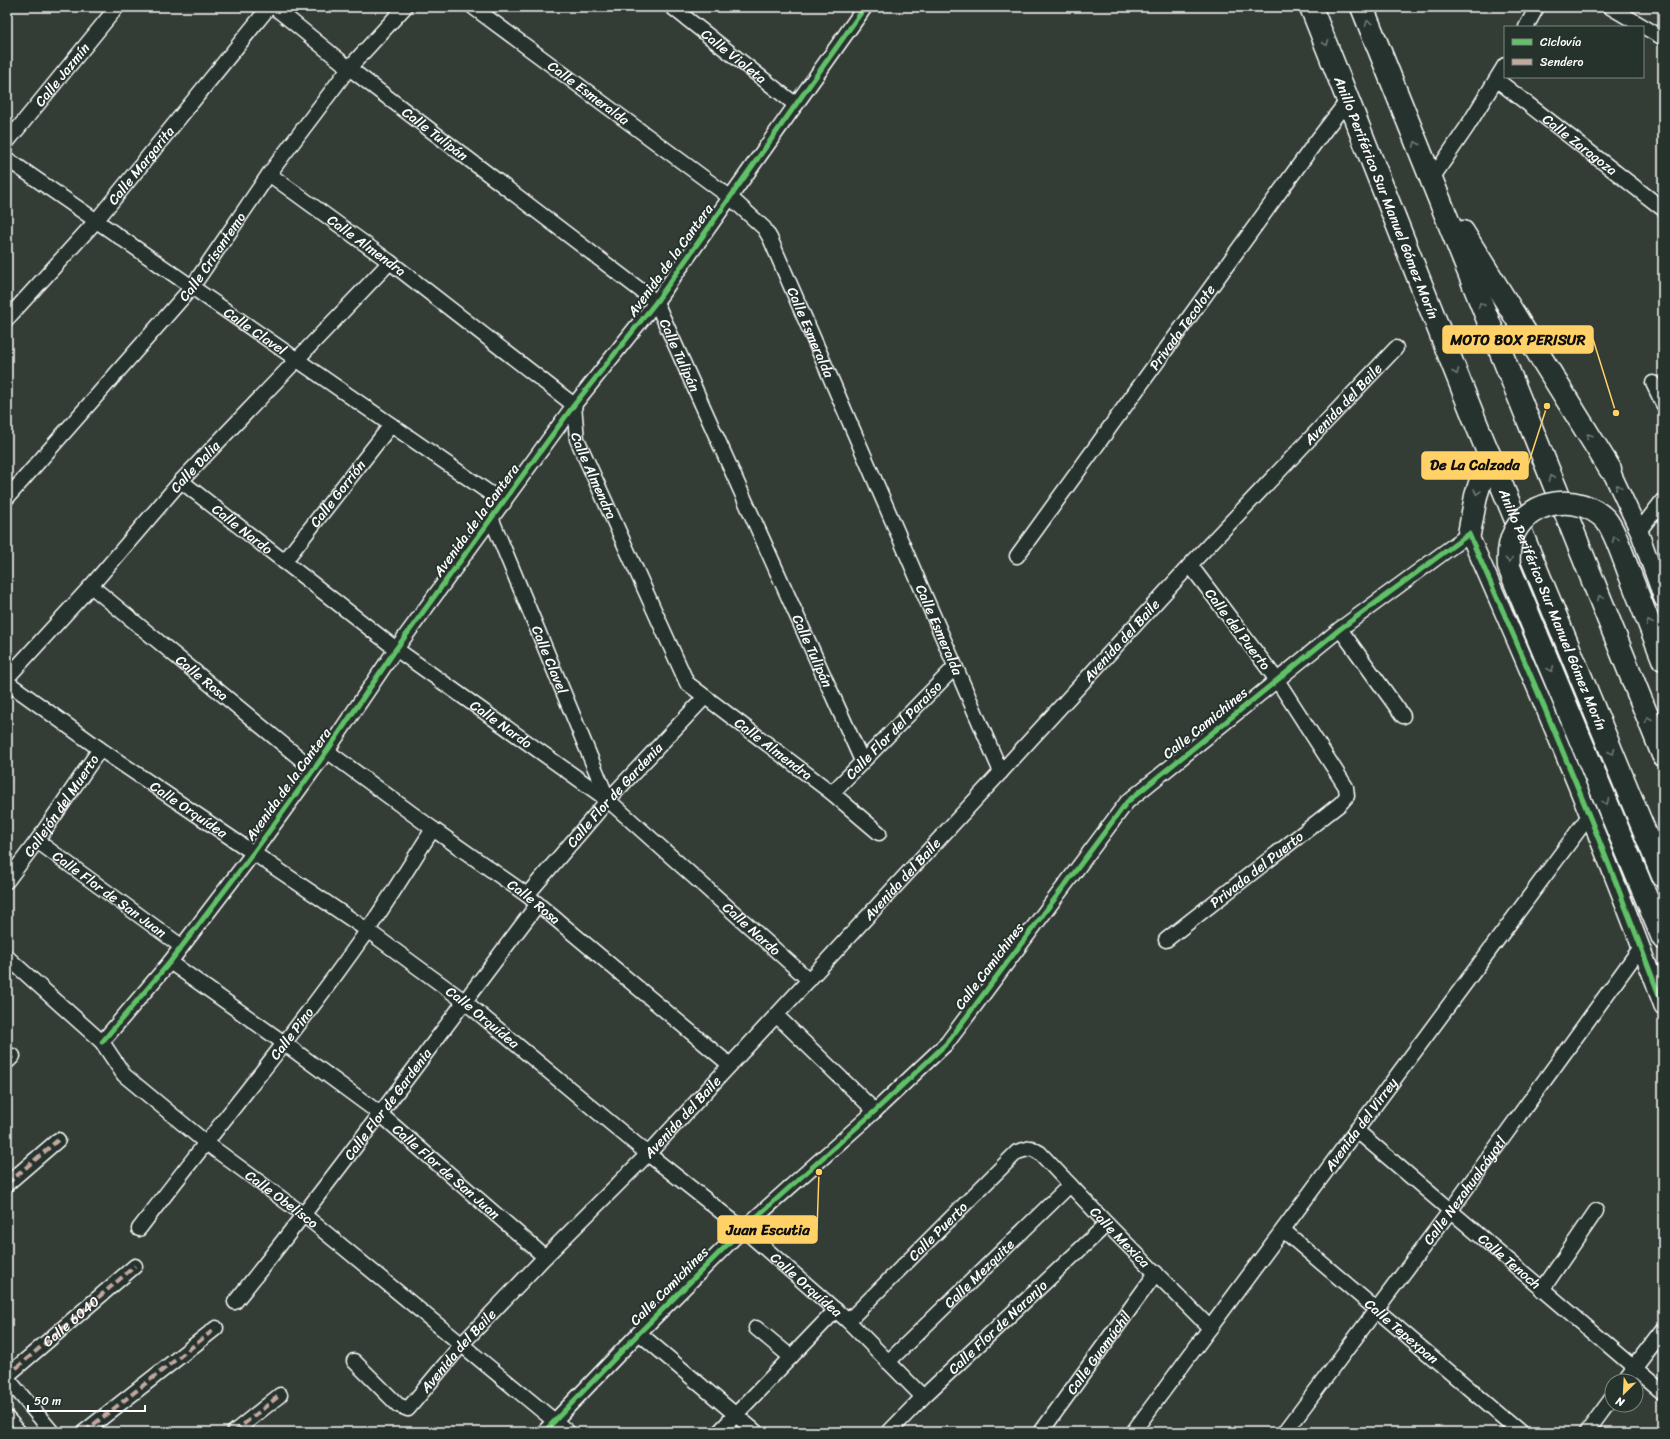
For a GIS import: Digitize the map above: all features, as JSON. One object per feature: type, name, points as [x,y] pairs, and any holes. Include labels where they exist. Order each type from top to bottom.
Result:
[{"type":"highway","name":"Anillo Periférico Sur Manuel Gómez Morín","points":[[1311,7],[1488,454],[1663,876]]},
{"type":"highway","points":[[1362,7],[1663,755]]},
{"type":"highway","points":[[1431,180],[1610,470]]},
{"type":"highway","points":[[1468,534],[1476,496],[1488,454]]},
{"type":"highway","points":[[1663,659],[1610,526],[1597,513],[1580,504],[1562,502],[1543,506],[1527,516],[1515,530],[1509,548],[1509,567],[1663,938]]},
{"type":"street","name":"Calle Jazmín","points":[[7,142],[117,7]]},
{"type":"street","name":"Calle Margarita","points":[[7,319],[96,221],[269,7]]},
{"type":"street","name":"Calle Tulipán","points":[[274,7],[349,68],[656,302],[862,761]]},
{"type":"street","name":"Calle Crisantemo","points":[[7,498],[192,287],[270,174],[349,68],[405,7]]},
{"type":"street","name":"Calle Esmeralda","points":[[473,7],[731,198],[764,228],[770,238],[1001,772]]},
{"type":"street","name":"Calle Violeta","points":[[672,7],[796,105]]},
{"type":"street","name":"Avenida de la Cantera","points":[[102,1042],[170,962],[254,852],[327,751],[396,649],[492,520],[574,405],[656,302],[865,7]]},
{"type":"street","points":[[1527,26],[1537,7]]},
{"type":"street","points":[[1610,7],[1642,26]]},
{"type":"street","points":[[1644,27],[1663,38]]},
{"type":"street","points":[[1431,180],[1497,80],[1504,67]]},
{"type":"street","name":"Calle Zaragoza","points":[[1497,80],[1663,209]]},
{"type":"street","name":"Privada Tecolote","points":[[1017,556],[1305,156],[1348,100]]},
{"type":"street","name":"Calle Clavel","points":[[7,159],[504,503]]},
{"type":"street","name":"Calle Almendra","points":[[270,174],[390,262],[574,405],[577,439],[687,683],[832,793],[879,833]]},
{"type":"street","name":"Calle Dalia","points":[[7,678],[91,586],[182,481],[390,262]]},
{"type":"street","name":"Avenida del Baile","points":[[354,1361],[398,1405],[408,1409],[462,1344],[545,1257],[648,1154],[1190,565],[1396,348]]},
{"type":"street","points":[[1653,383],[1663,404]]},
{"type":"street","name":"Calle Gorrión","points":[[284,562],[391,425]]},
{"type":"street","points":[[1610,470],[1638,531],[1663,599]]},
{"type":"street","name":"Calle Nardo","points":[[182,481],[396,649],[608,800],[809,980]]},
{"type":"street","points":[[1638,531],[1663,500]]},
{"type":"street","name":"Calle Clavel","points":[[492,520],[608,800]]},
{"type":"street","points":[[1468,534],[1519,647],[1589,816],[1663,1006]]},
{"type":"street","name":"Calle Camichines","points":[[544,1432],[639,1333],[743,1229],[875,1110],[947,1042],[1126,802],[1340,629],[1468,534]]},
{"type":"street","name":"Calle del Puerto","points":[[1190,565],[1277,680],[1346,787],[1347,796]]},
{"type":"street","name":"Calle Rosa","points":[[91,586],[313,769]]},
{"type":"street","points":[[1340,629],[1403,716]]},
{"type":"street","name":"Calle Flor del Paraíso","points":[[832,793],[956,666]]},
{"type":"street","name":"Calle Orquídea","points":[[7,682],[100,749],[367,930],[464,1001],[648,1154],[743,1229],[848,1321],[923,1397]]},
{"type":"street","name":"Calle Flor de Gardenia","points":[[235,1302],[304,1215],[464,1001],[532,900],[608,800],[705,697]]},
{"type":"street","name":"Callejón del Muerto","points":[[7,881],[37,842],[100,749]]},
{"type":"street","name":"Calle Rosa","points":[[327,751],[532,900],[730,1066]]},
{"type":"street","name":"Privada del Puerto","points":[[1166,940],[1340,804],[1347,796]]},
{"type":"street","name":"Avenida del Virrey","points":[[1133,1432],[1589,816]]},
{"type":"street","name":"Calle Pino","points":[[139,1229],[205,1142],[284,1043],[367,930],[433,829]]},
{"type":"street","name":"Calle Flor de San Juan","points":[[37,842],[181,946]]},
{"type":"street","name":"Calle Nezahualcóyotl","points":[[1285,1432],[1450,1211],[1641,947]]},
{"type":"street","name":"Calle Obelisco","points":[[7,957],[102,1042],[124,1075],[205,1142],[304,1215],[568,1432]]},
{"type":"street","name":"Calle Flor de San Juan","points":[[170,962],[284,1043],[379,1114],[545,1257]]},
{"type":"street","points":[[776,1015],[875,1110]]},
{"type":"street","name":"Calle Tenoch","points":[[1356,1130],[1663,1392]]},
{"type":"street","points":[[7,1184],[58,1140]]},
{"type":"street","name":"Calle Mexica","points":[[1030,1148],[1040,1153],[1106,1224],[1210,1328]]},
{"type":"street","name":"Calle Puerto","points":[[848,1321],[1017,1152],[1030,1148]]},
{"type":"street","name":"Calle Mezquite","points":[[888,1362],[1070,1185]]},
{"type":"street","points":[[1542,1290],[1596,1211]]},
{"type":"street","name":"Calle Flor de Naranjo","points":[[889,1432],[923,1397],[1106,1224]]},
{"type":"street","name":"Calle Tepexpan","points":[[1283,1230],[1520,1432]]},
{"type":"street","name":"Calle 6040","points":[[7,1377],[135,1266]]},
{"type":"street","name":"Calle Guamúchil","points":[[1041,1432],[1156,1273]]},
{"type":"street","points":[[719,1432],[836,1310]]},
{"type":"street","points":[[84,1432],[216,1328]]},
{"type":"street","points":[[756,1328],[791,1357]]},
{"type":"street","points":[[1630,1373],[1663,1330]]},
{"type":"street","points":[[639,1333],[756,1432]]},
{"type":"street","points":[[7,1377],[52,1432]]},
{"type":"street","points":[[234,1432],[280,1396]]},
{"type":"street","points":[[1587,1432],[1604,1409]]},
{"type":"marked path","points":[[7,1062],[13,1056]]},
{"type":"marked path","points":[[7,1184],[58,1140]]},
{"type":"marked path","points":[[7,1376],[135,1266]]},
{"type":"marked path","points":[[84,1432],[216,1328]]},
{"type":"marked path","points":[[234,1432],[280,1395]]},
{"type":"marked path","points":[[7,1431],[13,1426]]},
{"type":"cycle path","points":[[102,1042],[170,962],[254,852],[327,751],[396,649],[574,405],[656,302],[865,7]]},
{"type":"cycle path","points":[[544,1432],[639,1333],[743,1229],[875,1111],[947,1043],[1127,802],[1340,629],[1469,534],[1570,768],[1618,887],[1663,1006]]},
{"type":"place","name":"De La Calzada","points":[[1547,406]]},
{"type":"place","name":"MOTO BOX PERISUR","points":[[1616,413]]},
{"type":"place","name":"Juan Escutia","points":[[819,1172]]}]
